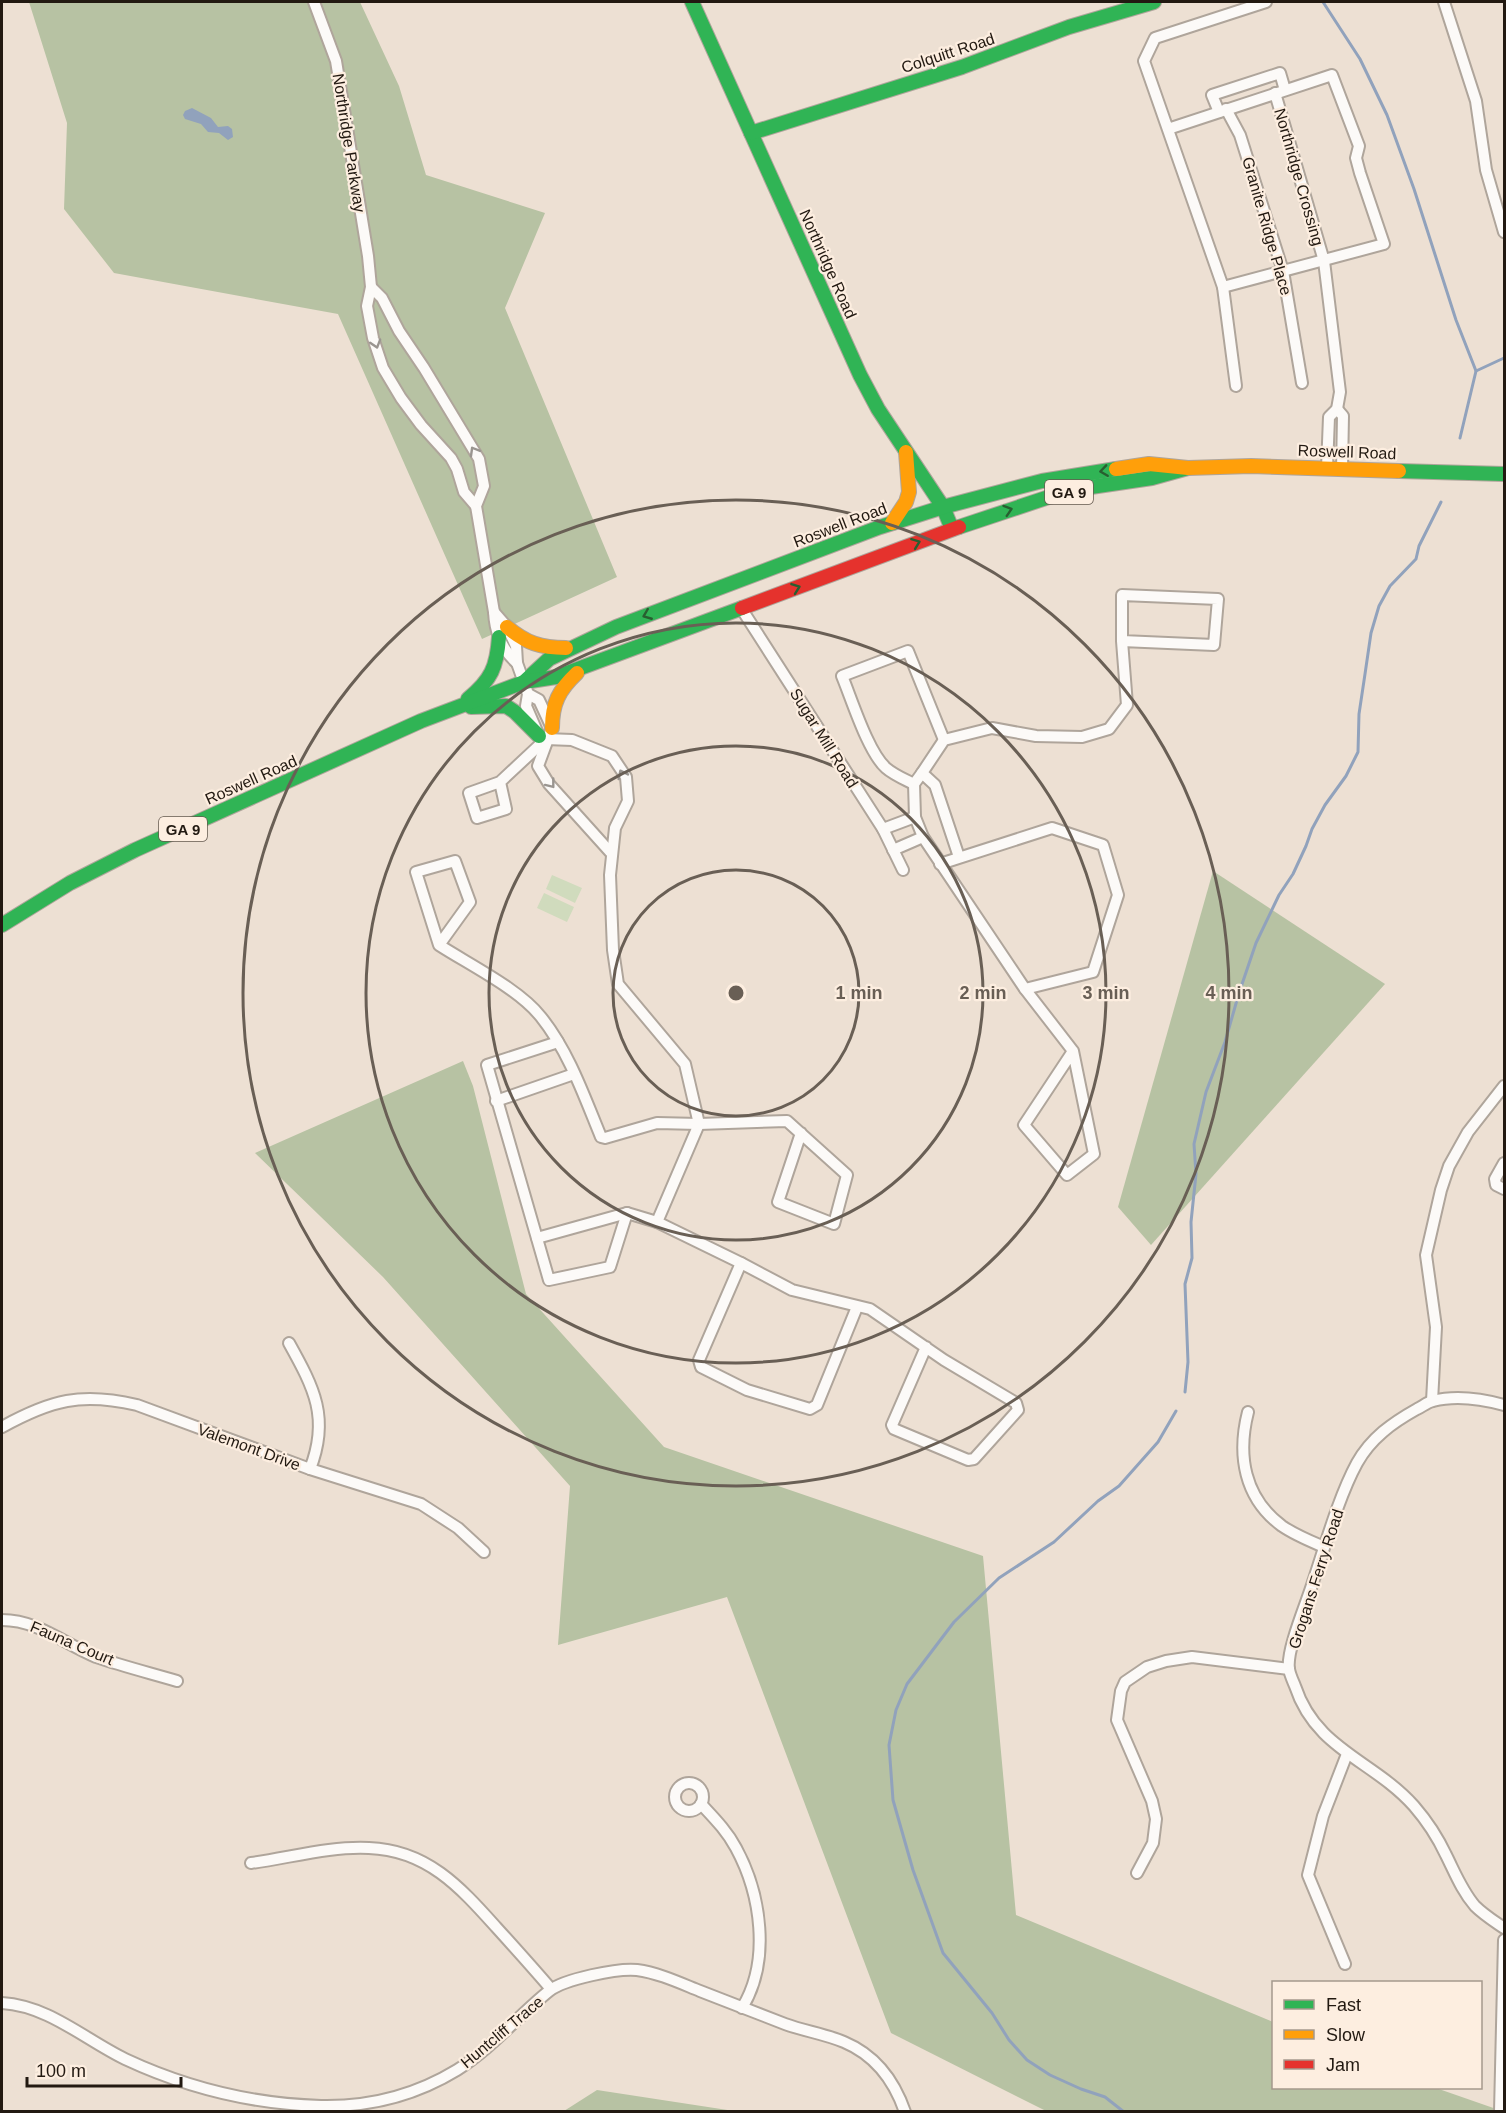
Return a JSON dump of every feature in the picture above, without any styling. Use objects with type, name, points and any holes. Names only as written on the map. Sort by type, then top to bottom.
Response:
[{"type":"main road","name":"Northridge Road","points":[[692,2],[860,375],[878,409],[943,507],[952,529]]},
{"type":"main road","name":"Colquitt Road","points":[[751,133],[962,67],[1029,44],[1069,27],[1154,2]]},
{"type":"main road","points":[[892,523],[906,502],[909,492],[906,452]]},
{"type":"main road","name":"Roswell Road","points":[[526,688],[549,659],[616,627],[892,523],[1008,488],[1149,464],[1188,468],[1251,466],[1504,474]]},
{"type":"main road","name":"Roswell Road","points":[[2,926],[70,882],[135,850],[421,721],[526,688],[952,529],[1049,497],[1084,488],[1152,478],[1188,468]]},
{"type":"main road","points":[[458,708],[480,690],[493,672],[498,660],[503,632],[533,646],[546,649],[572,648]]},
{"type":"main road","points":[[458,708],[506,706],[519,715],[529,729],[546,735],[551,705],[564,685],[584,666]]},
{"type":"street","name":"Northridge Parkway","points":[[314,2],[336,61],[371,287],[367,306],[373,338],[383,368],[401,398],[421,425],[451,458],[464,492],[476,506],[494,612],[503,632],[516,646],[517,663],[526,688],[526,706],[546,735]]},
{"type":"street","points":[[1236,386],[1223,287],[1144,61],[1155,38],[1266,2]]},
{"type":"street","points":[[1444,2],[1476,101],[1486,170],[1499,195],[1504,232]]},
{"type":"street","name":"Northridge Crossing","points":[[1222,110],[1212,95],[1280,73],[1280,91],[1324,261],[1340,392],[1337,409],[1329,417],[1327,468]]},
{"type":"street","name":"Northridge Crossing","points":[[1168,129],[1332,75],[1359,146],[1356,158],[1384,244],[1223,287]]},
{"type":"street","name":"Granite Ridge Place","points":[[1222,110],[1240,135],[1283,271],[1302,383]]},
{"type":"street","name":"Northridge Parkway","points":[[371,287],[382,298],[399,331],[479,459],[484,486],[476,506]]},
{"type":"street","name":"Northridge Crossing","points":[[1337,409],[1343,416],[1342,469]]},
{"type":"street","points":[[1073,1051],[1024,1125],[1067,1175],[1094,1154],[1073,1051],[1025,989],[923,837],[915,817],[914,784],[944,740],[992,728],[1036,736],[1082,737],[1109,729],[1127,705],[1122,641],[1122,596],[1218,599],[1214,645],[1122,641]]},
{"type":"street","name":"Sugar Mill Road","points":[[741,608],[883,829],[903,870]]},
{"type":"street","points":[[914,784],[885,767],[873,750],[842,676],[908,651],[944,740]]},
{"type":"street","points":[[500,782],[546,735]]},
{"type":"street","points":[[546,735],[573,740],[612,756],[626,777],[628,801],[615,828],[612,854],[613,950],[618,984],[685,1064],[699,1124],[657,1222]]},
{"type":"street","points":[[546,735],[538,766],[549,784],[612,854]]},
{"type":"street","points":[[922,774],[935,785],[959,857]]},
{"type":"street","points":[[883,829],[915,817]]},
{"type":"street","points":[[940,864],[1052,828],[1102,845],[1118,895],[1093,972],[1025,989]]},
{"type":"street","points":[[893,850],[923,837]]},
{"type":"street","points":[[439,945],[470,902],[455,861],[416,872],[439,945],[519,995],[541,1016],[558,1042],[574,1074],[601,1137],[605,1138],[657,1123],[787,1121],[801,1133],[848,1175],[834,1224],[777,1200],[801,1133]]},
{"type":"street","points":[[558,1042],[487,1065],[550,1281],[610,1268],[627,1213]]},
{"type":"street","points":[[496,1101],[574,1074]]},
{"type":"street","points":[[1432,1401],[1436,1327],[1426,1255],[1449,1166],[1468,1132],[1502,1093]]},
{"type":"street","points":[[1504,1163],[1495,1179],[1496,1185],[1504,1189]]},
{"type":"street","points":[[537,1238],[627,1213],[657,1222],[792,1290],[870,1309],[1016,1403],[1018,1410],[974,1459],[968,1460],[894,1429],[892,1425],[926,1347]]},
{"type":"street","points":[[741,1263],[699,1364],[700,1367],[747,1390],[810,1408],[817,1405],[857,1307]]},
{"type":"street","points":[[289,1343],[311,1384],[319,1409],[319,1440],[310,1469]]},
{"type":"street","name":"Valemont Drive","points":[[2,1427],[30,1411],[61,1401],[94,1398],[114,1400],[144,1408],[310,1469],[421,1504],[458,1528],[484,1552]]},
{"type":"street","name":"Grogans Ferry Road","points":[[1504,1405],[1482,1399],[1458,1398],[1432,1401],[1397,1420],[1366,1449],[1351,1476],[1324,1547],[1295,1638],[1289,1669],[1301,1704],[1317,1727],[1347,1754],[1387,1781],[1414,1806],[1436,1836],[1459,1884],[1475,1906],[1504,1928]]},
{"type":"street","points":[[1248,1412],[1243,1432],[1242,1454],[1246,1474],[1255,1495],[1266,1511],[1282,1525],[1324,1547]]},
{"type":"street","name":"Fauna Court","points":[[2,1620],[26,1623],[41,1628],[96,1657],[177,1681]]},
{"type":"street","points":[[1137,1873],[1153,1842],[1156,1819],[1152,1801],[1117,1720],[1125,1682],[1147,1667],[1192,1657],[1289,1669]]},
{"type":"street","points":[[1345,1964],[1308,1875],[1323,1816],[1347,1754]]},
{"type":"street","points":[[701,1804],[735,1847],[748,1872],[756,1902],[759,1930],[758,1961],[750,1994],[742,2008]]},
{"type":"street","points":[[251,1863],[345,1849],[370,1848],[399,1853],[427,1864],[463,1890],[551,1989]]},
{"type":"street","points":[[1500,2112],[1504,1940]]},
{"type":"street","name":"Huntcliff Trace","points":[[2,2003],[32,2008],[48,2014],[122,2058],[183,2083],[250,2099],[322,2109],[382,2100],[437,2081],[478,2055],[551,1989],[592,1975],[618,1970],[637,1970],[662,1976],[791,2026],[843,2041],[877,2063],[899,2093],[906,2112]]},
{"type":"green space","points":[[29,2],[360,2],[399,86],[426,175],[545,213],[505,308],[617,577],[482,639],[338,314],[114,273],[64,209],[67,123]]},
{"type":"green space","points":[[1213,871],[1385,984],[1151,1245],[1118,1207]]},
{"type":"green space","points":[[552,875],[582,888],[575,903],[546,889]]},
{"type":"green space","points":[[544,893],[574,907],[567,922],[537,908]]},
{"type":"green space","points":[[463,1061],[473,1086],[526,1294],[664,1447],[983,1556],[1016,1915],[1272,2022],[1272,2089],[1439,2089],[1502,2111],[1046,2111],[891,2033],[727,1597],[558,1645],[570,1486],[383,1277],[255,1153]]},
{"type":"green space","points":[[597,2090],[734,2111],[564,2111]]},
{"type":"water","points":[[192,108],[211,118],[218,127],[228,126],[232,129],[233,137],[228,140],[219,133],[208,132],[201,124],[185,119],[183,115],[185,111]]},
{"type":"waterway","points":[[1323,2],[1360,59],[1387,115],[1414,189],[1456,320],[1476,371],[1460,438]]},
{"type":"waterway","points":[[1476,371],[1504,358]]},
{"type":"waterway","points":[[1185,1392],[1188,1362],[1185,1284],[1192,1258],[1191,1222],[1196,1174],[1194,1144],[1206,1092],[1225,1042],[1256,943],[1279,895],[1293,874],[1312,829],[1325,805],[1346,776],[1358,752],[1359,714],[1371,633],[1379,606],[1390,586],[1416,559],[1419,546],[1441,502]]},
{"type":"waterway","points":[[1124,2112],[1105,2097],[1050,2075],[1027,2060],[1009,2040],[992,2013],[943,1953],[913,1870],[893,1800],[889,1745],[896,1710],[907,1684],[954,1622],[999,1578],[1054,1542],[1098,1501],[1119,1486],[1158,1442],[1176,1411]]},
{"type":"traffic: fast","points":[[692,2],[860,375],[878,409],[943,507],[952,529]]},
{"type":"traffic: fast","points":[[751,133],[962,67],[1069,27],[1154,2]]},
{"type":"traffic: fast","points":[[959,527],[1049,497],[1084,488],[1152,478],[1188,468]]},
{"type":"traffic: fast","points":[[524,682],[549,659],[616,627],[880,527],[943,507],[1042,481],[1116,469]]},
{"type":"traffic: fast","points":[[1399,471],[1504,474]]},
{"type":"traffic: fast","points":[[2,925],[70,883],[135,850],[421,721],[524,682],[556,677],[742,608]]},
{"type":"traffic: fast","points":[[468,699],[482,686],[491,672],[497,657],[499,637]]},
{"type":"traffic: fast","points":[[471,707],[506,706],[539,736]]},
{"type":"traffic: slow","points":[[892,523],[906,502],[909,492],[906,452]]},
{"type":"traffic: slow","points":[[1116,469],[1149,464],[1188,468],[1251,466],[1399,471]]},
{"type":"traffic: slow","points":[[507,627],[534,644],[566,648]]},
{"type":"traffic: slow","points":[[552,728],[553,711],[558,697],[577,673]]},
{"type":"traffic: jam","points":[[742,608],[959,527]]}]
